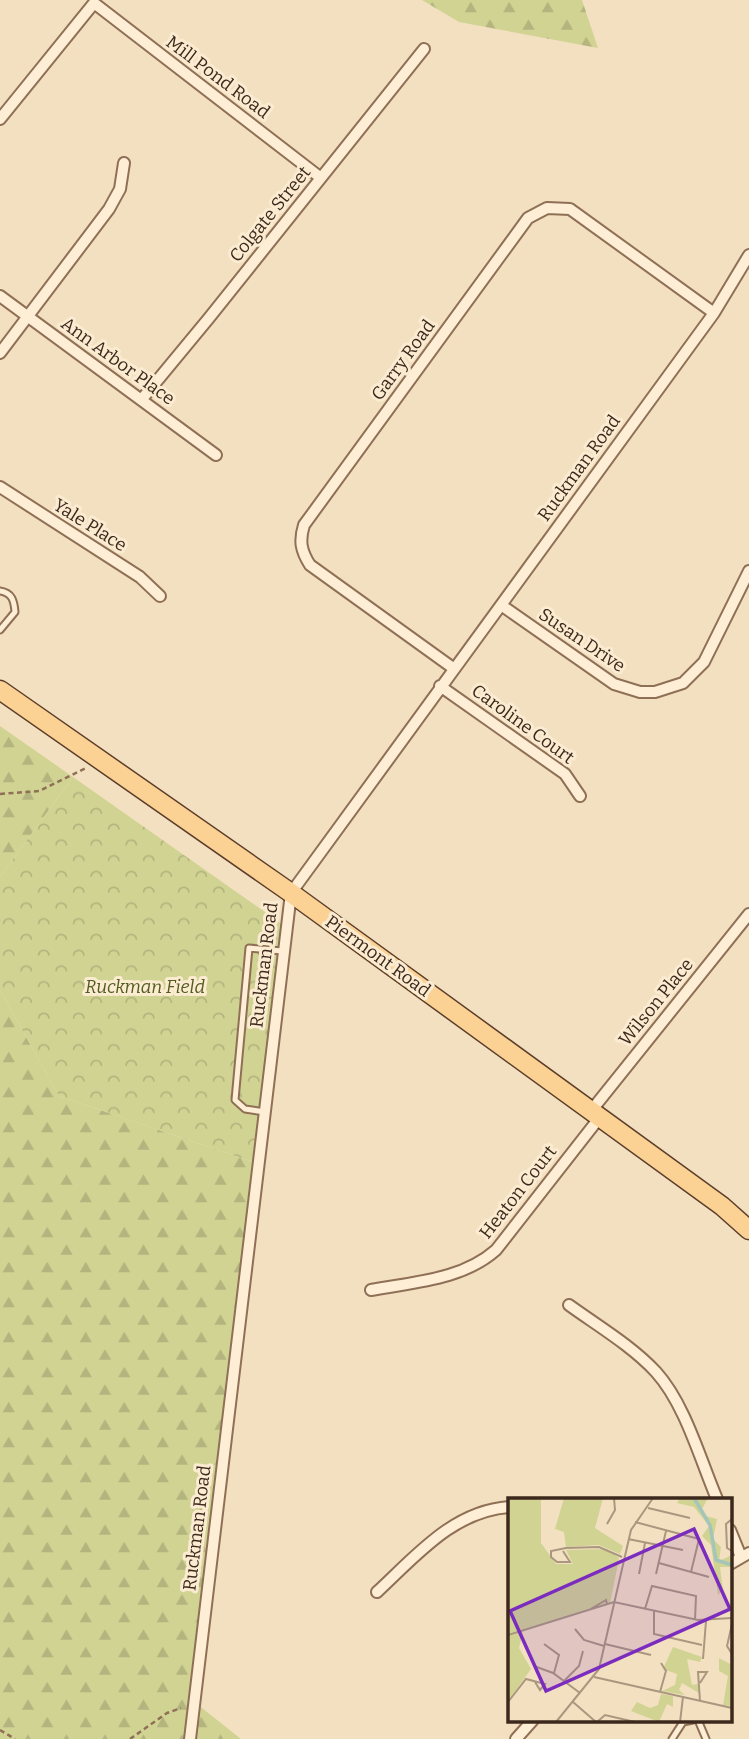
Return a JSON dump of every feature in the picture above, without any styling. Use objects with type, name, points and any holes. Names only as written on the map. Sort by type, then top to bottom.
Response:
[{"type":"main road","name":"Piermont Road","points":[[0,690],[291,893],[722,1206],[749,1230]]},
{"type":"street","name":"Mill Pond Road","points":[[0,119],[94,3],[321,178]]},
{"type":"street","name":"Colgate Street","points":[[142,399],[424,49]]},
{"type":"street","points":[[0,353],[109,209],[120,189],[124,163]]},
{"type":"street","name":"Garry Road","points":[[453,668],[310,565],[304,556],[301,535],[304,525],[528,218],[538,212],[559,207],[570,209],[714,313]]},
{"type":"street","name":"Ruckman Road","points":[[190,1739],[291,893],[714,313],[749,255]]},
{"type":"street","name":"Ann Arbor Place","points":[[0,296],[216,455]]},
{"type":"street","name":"Yale Place","points":[[0,486],[140,577],[160,596]]},
{"type":"street","name":"Susan Drive","points":[[501,605],[614,684],[640,692],[655,692],[670,689],[683,682],[704,662],[749,571]]},
{"type":"street","name":"Caroline Court","points":[[440,686],[565,774],[580,796]]},
{"type":"street","name":"Wilson Place","points":[[595,1114],[749,914]]},
{"type":"street","name":"Heaton Court","points":[[371,1290],[448,1276],[483,1262],[496,1250],[595,1114]]},
{"type":"street","points":[[569,1305],[638,1356],[668,1388],[677,1403],[717,1498]]},
{"type":"street","points":[[377,1592],[458,1521],[476,1513],[508,1507]]},
{"type":"street","points":[[732,1533],[745,1555]]},
{"type":"street","points":[[516,1739],[531,1722]]},
{"type":"lane","points":[[0,591],[8,593],[14,600],[15,612],[0,630]]},
{"type":"lane","points":[[265,1112],[245,1109],[235,1100],[249,948],[282,951]]},
{"type":"lane","points":[[672,1739],[684,1722]]},
{"type":"lane","points":[[696,1722],[706,1739]]},
{"type":"path","points":[[0,794],[38,791],[101,761]]},
{"type":"path","points":[[131,1739],[166,1713],[194,1704]]},
{"type":"path","points":[[0,1730],[15,1739]]},
{"type":"green space","points":[[422,0],[582,0],[598,48],[459,22]]},
{"type":"green space","points":[[0,726],[73,777],[0,877]]},
{"type":"green space","name":"Ruckman Field","points":[[73,777],[282,924],[256,1163],[59,1096],[0,990],[0,877]]},
{"type":"green space","points":[[0,990],[59,1096],[256,1163],[197,1704],[241,1739],[0,1739]]}]
